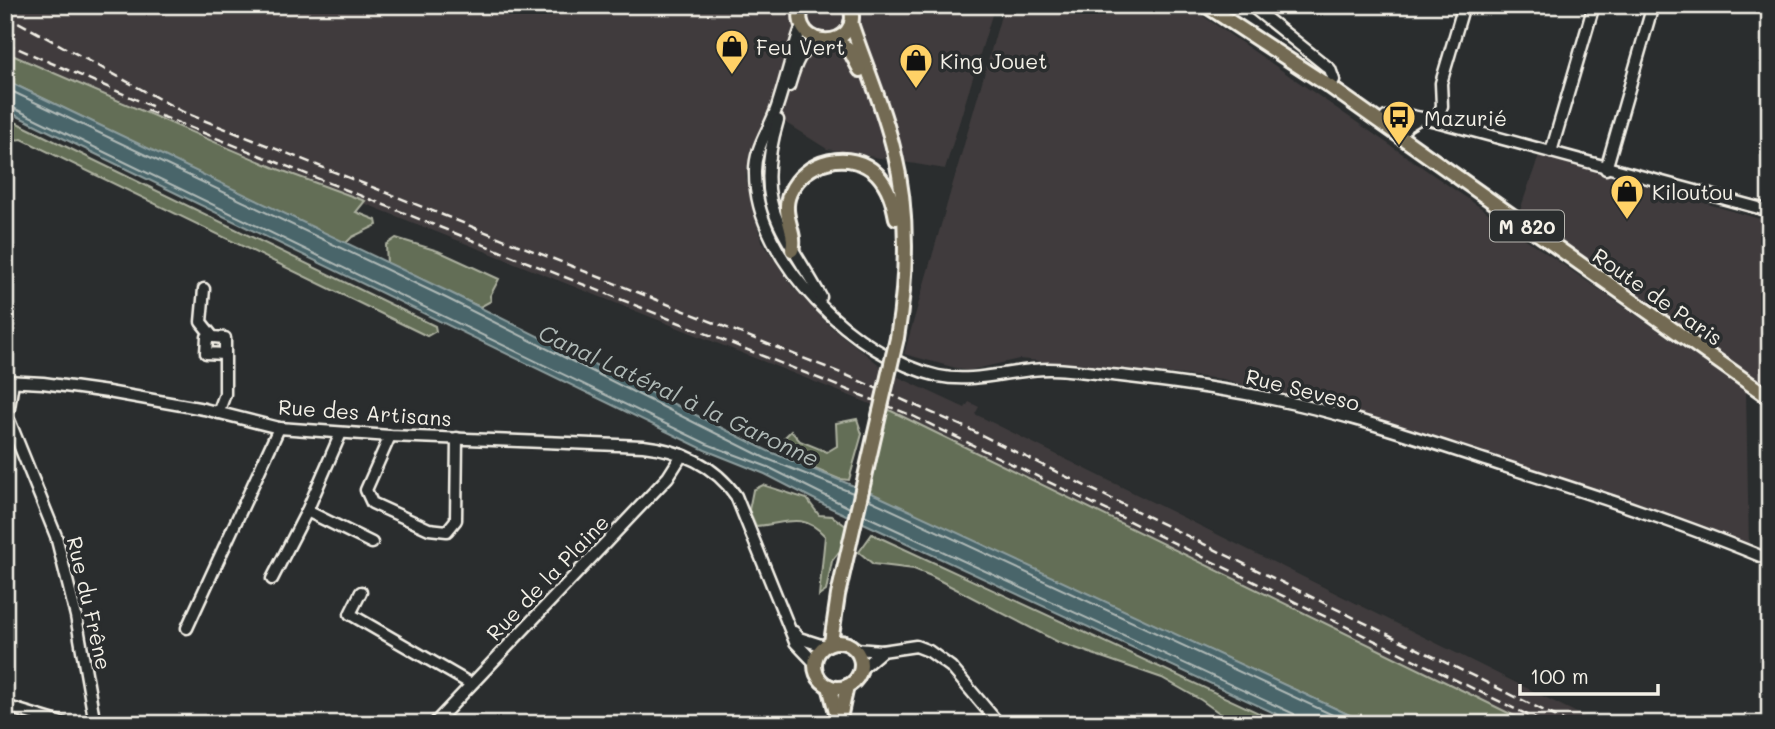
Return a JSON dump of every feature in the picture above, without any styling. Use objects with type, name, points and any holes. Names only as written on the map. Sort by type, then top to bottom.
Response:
[{"type":"main road","points":[[802,5],[802,25],[819,40],[834,40],[843,35],[851,23]]},
{"type":"main road","points":[[839,724],[829,686],[818,677],[815,663],[827,644],[838,614],[838,595],[897,338],[905,271],[901,188],[895,152],[851,23],[850,5]]},
{"type":"main road","name":"Route de Paris","points":[[1205,5],[1283,55],[1331,80],[1400,137],[1770,398]]},
{"type":"main road","name":"Route de Paris","points":[[1219,5],[1283,55]]},
{"type":"main road","points":[[834,40],[849,49],[858,64],[901,188]]},
{"type":"main road","points":[[792,250],[794,243],[786,207],[795,184],[814,166],[828,161],[853,161],[875,172],[893,201],[905,271]]},
{"type":"main road","points":[[838,614],[861,669],[847,686],[839,724]]},
{"type":"main road","points":[[827,644],[852,646]]},
{"type":"main road","points":[[829,686],[847,686]]},
{"type":"street","points":[[1250,5],[1331,80]]},
{"type":"street","points":[[1436,121],[1442,106],[1441,83],[1464,5]]},
{"type":"street","points":[[1551,152],[1594,5]]},
{"type":"street","points":[[1606,169],[1653,5]]},
{"type":"street","name":"Rue Seveso","points":[[802,25],[774,115],[758,147],[754,173],[762,214],[777,248],[797,277],[867,345],[904,364],[939,376],[973,378],[1016,370],[1054,369],[1191,384],[1284,401],[1528,474],[1668,520],[1770,560]]},
{"type":"street","name":"Rue Seveso","points":[[819,40],[805,49],[798,59],[768,158],[770,200],[780,230],[828,310]]},
{"type":"street","points":[[1381,123],[1390,116],[1436,121],[1606,169],[1770,211]]},
{"type":"street","points":[[1400,137],[1407,126],[1420,118]]},
{"type":"street","points":[[204,289],[201,322],[213,337]]},
{"type":"street","points":[[218,413],[225,394],[225,338],[207,337],[206,353],[224,354]]},
{"type":"street","name":"Rue des Artisans","points":[[8,382],[43,383],[108,392],[218,413],[279,428],[390,436],[643,446],[682,454],[725,479],[736,496],[801,652],[815,663]]},
{"type":"street","name":"Rue du Frêne","points":[[8,382],[6,412],[63,561],[95,724]]},
{"type":"street","points":[[187,628],[279,428]]},
{"type":"street","points":[[272,579],[307,510],[341,433]]},
{"type":"street","points":[[390,436],[366,490],[367,498],[372,503],[429,529],[447,531],[456,520],[457,438]]},
{"type":"street","name":"Rue de la Plaine","points":[[434,724],[668,477],[682,454]]},
{"type":"street","points":[[307,510],[372,542]]},
{"type":"street","points":[[361,592],[350,614],[471,684]]},
{"type":"street","points":[[790,628],[799,638],[827,644]]},
{"type":"street","points":[[852,646],[882,651],[916,646],[929,651],[951,667],[999,724]]},
{"type":"street","points":[[861,669],[882,651]]},
{"type":"street","points":[[5,706],[65,724]]},
{"type":"shaded area","points":[[5,5],[995,5],[945,169],[827,149],[770,113],[750,152],[746,177],[761,240],[792,286],[830,326],[882,367],[873,405],[275,168],[27,63],[5,52]]},
{"type":"shaded area","points":[[1004,5],[1187,5],[1746,391],[1749,548],[1637,502],[1223,379],[1019,359],[967,371],[904,354]]},
{"type":"shaded area","points":[[1539,155],[1770,222],[1770,390],[1520,210]]},
{"type":"shaded area","points":[[894,375],[965,408],[969,402],[979,407],[975,414],[1599,724],[1531,724],[886,409]]},
{"type":"green space","points":[[5,52],[275,168],[365,201],[356,212],[376,220],[377,225],[352,237],[345,244],[5,80]]},
{"type":"green space","points":[[5,117],[435,326],[436,331],[427,336],[22,139],[5,141]]},
{"type":"green space","points":[[396,238],[438,251],[499,279],[490,296],[491,301],[480,307],[387,264],[386,245]]},
{"type":"green space","points":[[881,406],[1531,724],[1369,724],[862,490]]},
{"type":"green space","points":[[857,419],[862,434],[849,480],[839,479],[798,462],[783,439],[791,431],[800,441],[827,452],[837,446],[836,423]]},
{"type":"green space","points":[[763,485],[807,499],[819,515],[832,516],[846,526],[842,548],[832,561],[826,591],[819,596],[825,536],[817,528],[801,521],[756,526],[749,510],[753,490]]},
{"type":"green space","points":[[872,534],[1279,724],[1235,724],[1201,700],[1162,678],[1058,642],[914,569],[873,564],[859,552]]},
{"type":"water","points":[[5,80],[451,293],[768,451],[876,495],[1369,724],[1298,724],[831,508],[765,474],[705,450],[5,110]]},
{"type":"railway","points":[[5,15],[183,112],[846,375],[969,429],[1571,724]]},
{"type":"railway","points":[[5,43],[156,108]]},
{"type":"railway","points":[[146,110],[913,416],[1546,724]]},
{"type":"place","name":"Feu Vert","points":[[732,76]]},
{"type":"place","name":"King Jouet","points":[[916,90]]},
{"type":"place","name":"Mazurié","points":[[1399,147]]},
{"type":"place","name":"Kiloutou","points":[[1627,221]]},
{"type":"water label","name":"Canal Latéral à la Garonne","points":[[679,395]]}]
